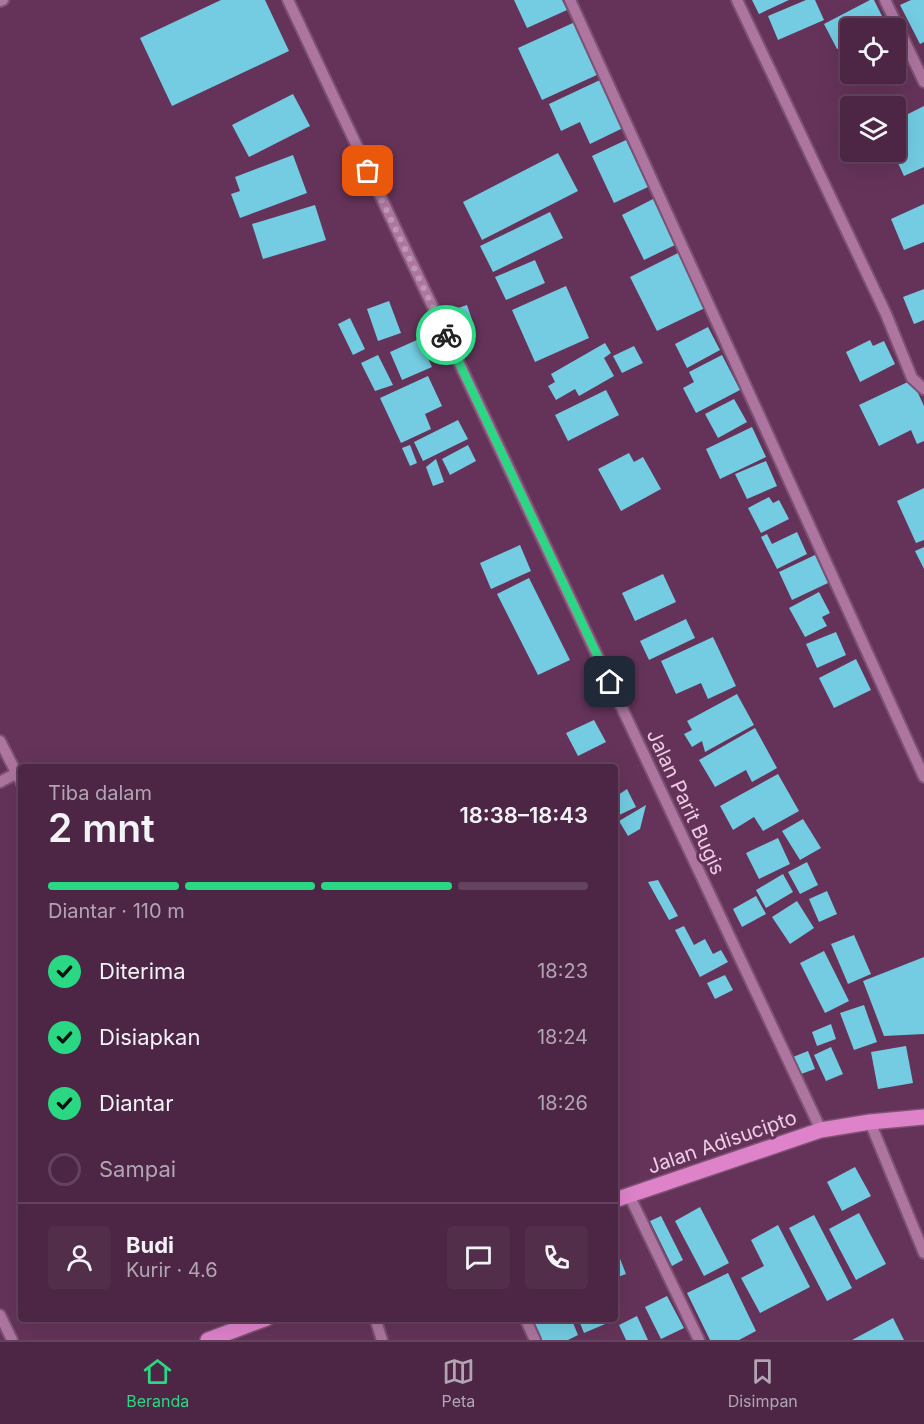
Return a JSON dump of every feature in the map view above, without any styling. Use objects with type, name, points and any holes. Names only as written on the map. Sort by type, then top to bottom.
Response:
[{"type":"main road","name":"Jalan Adisucipto","points":[[622,1198],[821,1130],[870,1122],[924,1117]]},
{"type":"main road","points":[[208,1340],[256,1322]]},
{"type":"street","name":"Jalan Parit Bugis","points":[[288,0],[821,1130]]},
{"type":"street","points":[[570,0],[924,777]]},
{"type":"street","points":[[737,0],[885,314],[912,378],[924,388]]},
{"type":"street","points":[[885,0],[924,82]]},
{"type":"street","points":[[0,741],[18,776]]},
{"type":"street","points":[[0,782],[18,778]]},
{"type":"street","points":[[870,1122],[924,1253]]},
{"type":"street","points":[[622,1198],[699,1340]]},
{"type":"street","points":[[0,1315],[12,1340]]},
{"type":"street","points":[[376,1322],[382,1340]]},
{"type":"street","points":[[527,1322],[535,1340]]},
{"type":"building","points":[[221,0],[265,0],[289,51],[172,106],[140,38]]},
{"type":"building","points":[[514,0],[562,0],[567,10],[527,28]]},
{"type":"building","points":[[752,0],[789,0],[759,14]]},
{"type":"building","points":[[806,0],[815,0],[824,20],[778,40],[768,16]]},
{"type":"building","points":[[870,0],[874,0],[883,18],[840,18],[840,47],[837,49],[824,24]]},
{"type":"building","points":[[911,0],[924,0],[924,42],[920,44],[900,5]]},
{"type":"building","points":[[575,22],[599,74],[542,100],[518,48]]},
{"type":"building","points":[[600,80],[623,128],[590,144],[580,122],[561,131],[549,104]]},
{"type":"building","points":[[293,94],[310,126],[249,157],[232,125]]},
{"type":"building","points":[[924,106],[924,167],[904,176],[898,162],[906,162],[906,115]]},
{"type":"building","points":[[626,140],[648,187],[614,203],[592,156]]},
{"type":"building","points":[[558,153],[578,191],[482,240],[463,202]]},
{"type":"building","points":[[293,155],[307,193],[240,218],[231,194],[240,191],[235,177]]},
{"type":"building","points":[[653,199],[675,245],[644,260],[622,215]]},
{"type":"building","points":[[924,204],[924,242],[904,250],[891,219]]},
{"type":"building","points":[[315,205],[326,240],[263,259],[252,224]]},
{"type":"building","points":[[550,212],[563,238],[493,272],[480,246]]},
{"type":"building","points":[[678,253],[705,308],[657,331],[630,277]]},
{"type":"building","points":[[535,260],[545,283],[506,300],[495,277]]},
{"type":"building","points":[[566,286],[589,338],[535,362],[512,310]]},
{"type":"building","points":[[924,289],[924,320],[914,324],[903,297]]},
{"type":"building","points":[[389,301],[401,333],[378,341],[367,309]]},
{"type":"building","points":[[467,305],[475,328],[463,341],[452,310]]},
{"type":"building","points":[[350,318],[365,349],[353,355],[338,324]]},
{"type":"building","points":[[708,327],[720,350],[687,368],[675,344]]},
{"type":"building","points":[[419,339],[432,367],[402,380],[390,352]]},
{"type":"building","points":[[870,340],[873,346],[884,341],[895,364],[860,382],[846,352]]},
{"type":"building","points":[[605,343],[611,353],[604,358],[614,376],[579,396],[575,389],[556,400],[548,386],[555,382],[551,374]]},
{"type":"building","points":[[634,346],[643,363],[622,373],[613,356]]},
{"type":"building","points":[[378,355],[393,385],[375,391],[361,363]]},
{"type":"building","points":[[722,355],[740,390],[696,413],[683,388],[694,382],[689,372]]},
{"type":"building","points":[[428,376],[442,406],[425,414],[431,429],[401,443],[380,398]]},
{"type":"building","points":[[912,380],[924,406],[924,441],[917,444],[911,430],[879,446],[859,405]]},
{"type":"building","points":[[606,390],[619,415],[568,441],[555,415]]},
{"type":"building","points":[[734,399],[747,422],[718,438],[705,414]]},
{"type":"building","points":[[458,420],[468,439],[423,461],[414,442]]},
{"type":"building","points":[[752,427],[766,457],[720,479],[706,449]]},
{"type":"building","points":[[410,445],[417,463],[410,466],[402,448]]},
{"type":"building","points":[[468,445],[476,461],[450,475],[442,459]]},
{"type":"building","points":[[629,453],[634,462],[643,457],[661,489],[621,511],[598,469]]},
{"type":"building","points":[[436,459],[444,482],[433,486],[426,467]]},
{"type":"building","points":[[766,461],[777,486],[747,499],[735,474]]},
{"type":"building","points":[[924,488],[924,540],[916,543],[897,501]]},
{"type":"building","points":[[769,497],[773,503],[779,500],[789,519],[761,533],[748,508]]},
{"type":"building","points":[[797,532],[807,554],[777,569],[761,537],[767,534],[772,544]]},
{"type":"building","points":[[520,545],[531,571],[491,589],[480,563]]},
{"type":"building","points":[[924,547],[924,569],[915,551]]},
{"type":"building","points":[[815,555],[828,583],[792,600],[779,572]]},
{"type":"building","points":[[663,574],[676,602],[635,621],[622,593]]},
{"type":"building","points":[[529,578],[570,660],[538,675],[497,594]]},
{"type":"building","points":[[819,592],[830,613],[822,617],[827,626],[805,637],[789,608]]},
{"type":"building","points":[[686,619],[695,638],[649,660],[640,641]]},
{"type":"building","points":[[836,632],[846,655],[817,668],[806,644]]},
{"type":"building","points":[[713,637],[736,686],[708,699],[701,683],[676,694],[661,661]]},
{"type":"building","points":[[856,659],[871,690],[834,708],[819,678]]},
{"type":"building","points":[[737,694],[754,725],[705,752],[702,741],[692,747],[684,734],[692,730],[687,721]]},
{"type":"building","points":[[594,720],[606,742],[578,756],[566,733]]},
{"type":"building","points":[[755,728],[777,768],[752,782],[746,770],[715,787],[699,760]]},
{"type":"building","points":[[778,774],[799,811],[763,831],[754,817],[733,830],[720,806]]},
{"type":"building","points":[[627,789],[636,807],[618,816],[618,795]]},
{"type":"building","points":[[646,805],[640,829],[628,836],[619,821]]},
{"type":"building","points":[[803,819],[821,848],[800,860],[782,831]]},
{"type":"building","points":[[778,838],[790,864],[759,879],[746,853]]},
{"type":"building","points":[[807,862],[818,885],[800,894],[788,872]]},
{"type":"building","points":[[783,874],[793,892],[766,908],[756,890]]},
{"type":"building","points":[[658,880],[678,916],[669,920],[648,882]]},
{"type":"building","points":[[827,891],[837,914],[819,922],[809,899]]},
{"type":"building","points":[[756,896],[766,914],[742,927],[733,909]]},
{"type":"building","points":[[797,901],[814,928],[790,944],[772,917]]},
{"type":"building","points":[[684,926],[694,945],[705,939],[713,954],[721,950],[728,962],[700,977],[675,930]]},
{"type":"building","points":[[854,935],[871,974],[848,984],[831,944]]},
{"type":"building","points":[[824,951],[849,1001],[825,1013],[800,963]]},
{"type":"building","points":[[924,957],[924,1034],[884,1036],[863,981]]},
{"type":"building","points":[[725,975],[733,990],[715,999],[707,983]]},
{"type":"building","points":[[864,1005],[877,1042],[854,1050],[840,1013]]},
{"type":"building","points":[[831,1024],[836,1039],[817,1046],[812,1032]]},
{"type":"building","points":[[906,1046],[913,1083],[878,1089],[871,1052]]},
{"type":"building","points":[[831,1047],[843,1074],[826,1081],[814,1055]]},
{"type":"building","points":[[808,1051],[815,1069],[801,1074],[793,1057]]},
{"type":"building","points":[[855,1167],[871,1196],[842,1211],[827,1182]]},
{"type":"building","points":[[700,1207],[729,1263],[704,1276],[675,1221]]},
{"type":"building","points":[[859,1213],[886,1264],[856,1280],[829,1229]]},
{"type":"building","points":[[814,1215],[852,1288],[827,1301],[789,1228]]},
{"type":"building","points":[[661,1216],[683,1260],[672,1266],[650,1221]]},
{"type":"building","points":[[778,1225],[810,1287],[760,1313],[741,1278],[764,1266],[751,1240]]},
{"type":"building","points":[[618,1254],[626,1274],[618,1277]]},
{"type":"building","points":[[728,1273],[756,1331],[739,1340],[710,1340],[687,1293]]},
{"type":"building","points":[[667,1296],[684,1328],[661,1339],[645,1307]]},
{"type":"building","points":[[637,1316],[648,1340],[626,1340],[619,1325]]},
{"type":"building","points":[[893,1318],[904,1340],[852,1340]]},
{"type":"building","points":[[534,1322],[573,1322],[578,1335],[568,1340],[542,1340]]},
{"type":"building","points":[[580,1322],[610,1322],[584,1333]]},
{"type":"way so far","points":[[368,171],[446,335]]},
{"type":"route","points":[[446,335],[610,682]]}]
